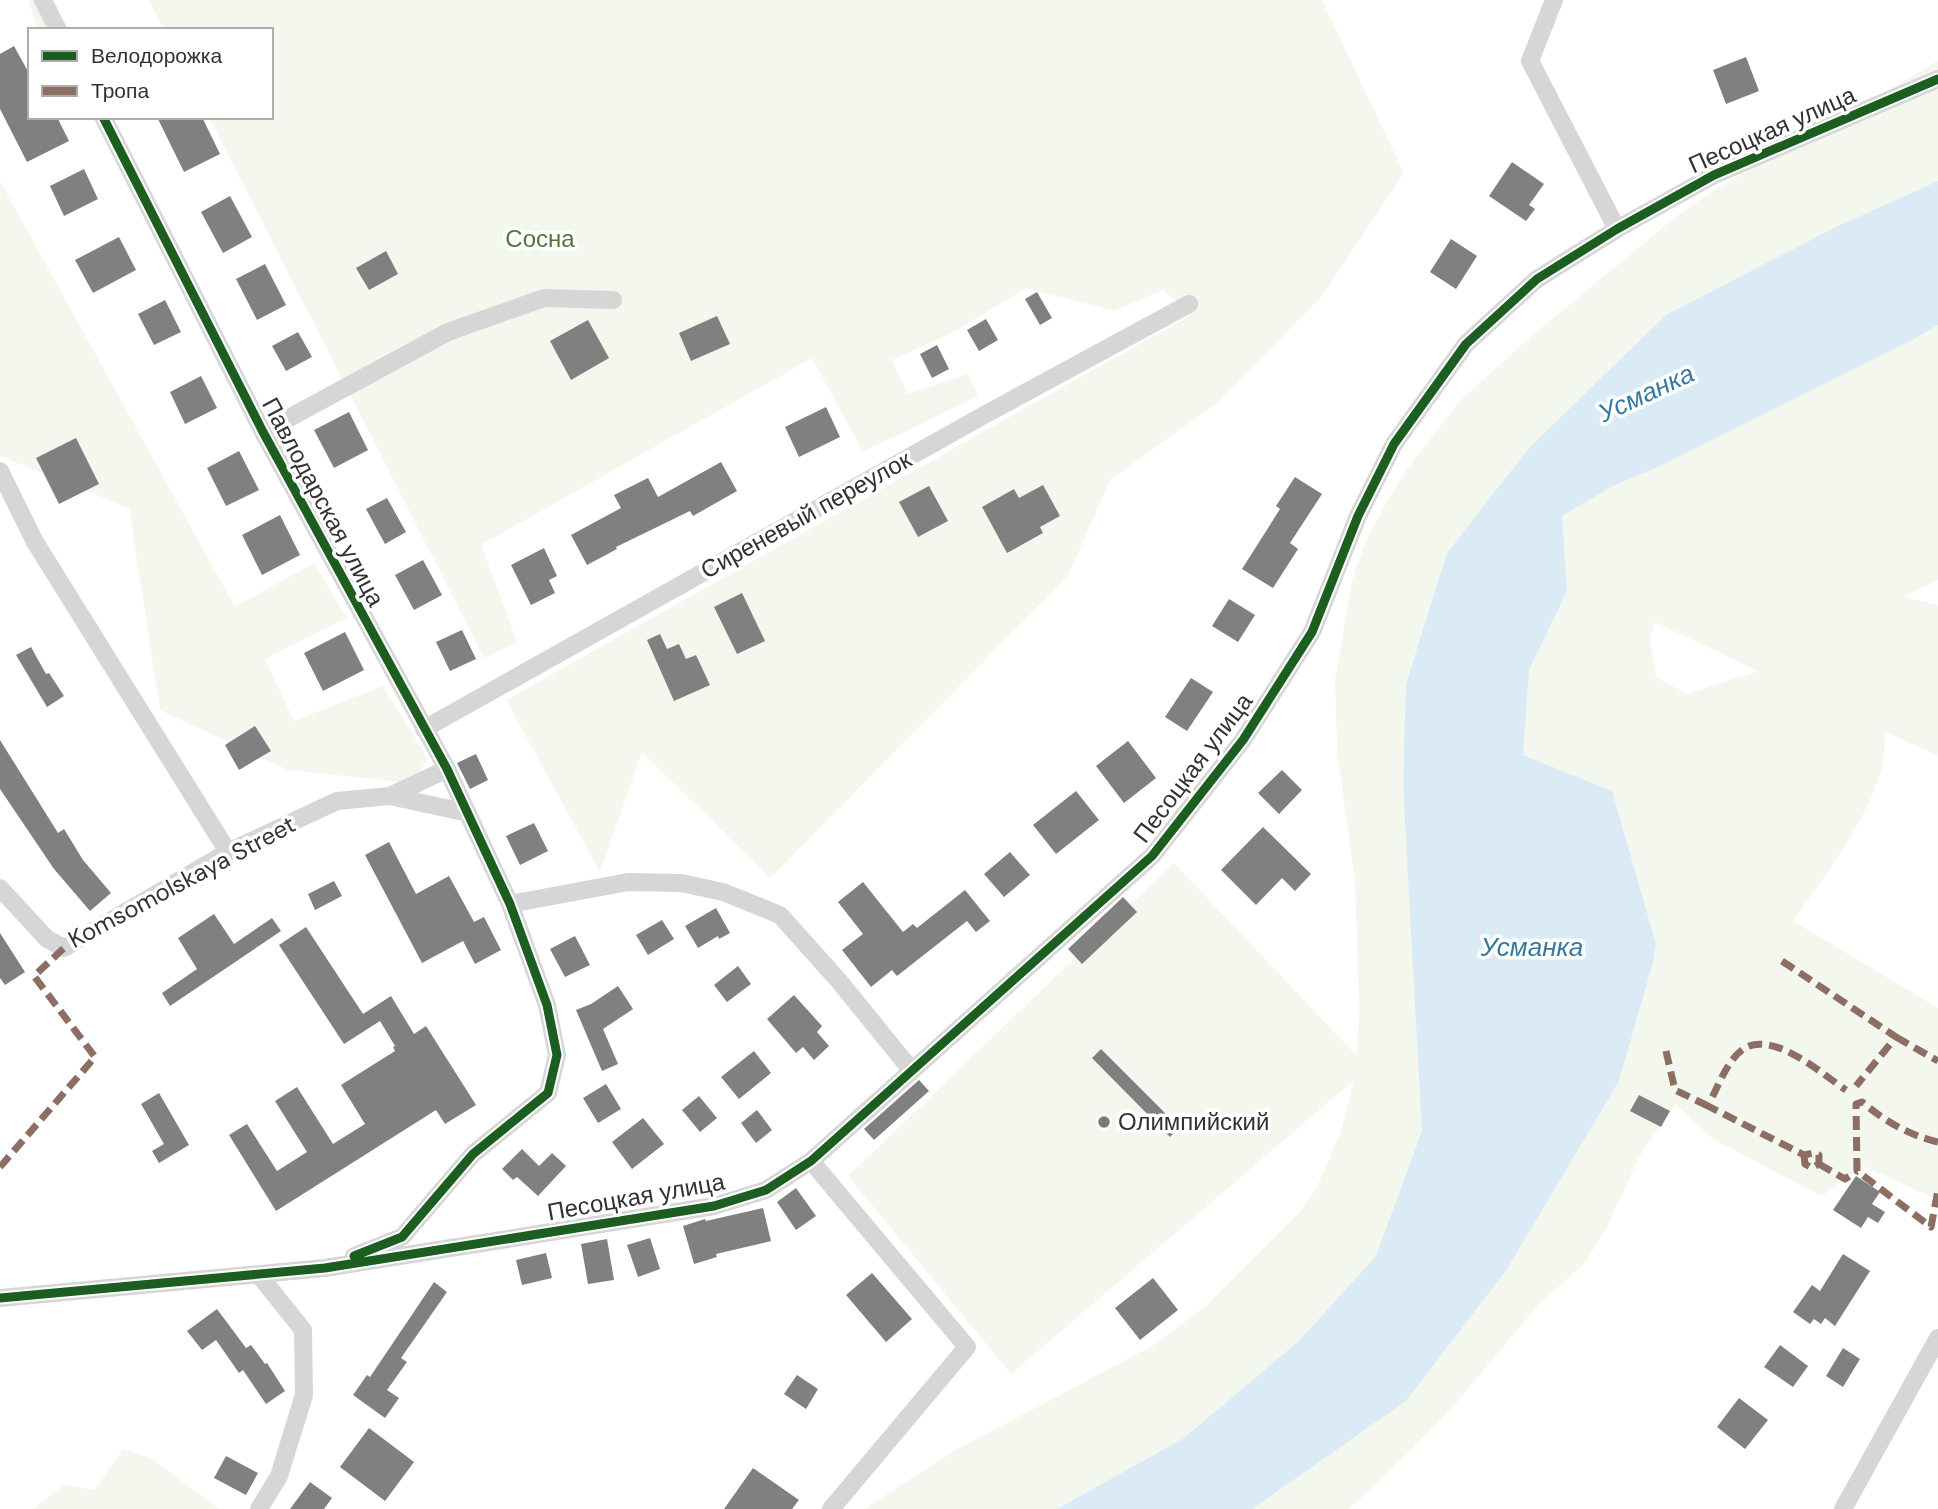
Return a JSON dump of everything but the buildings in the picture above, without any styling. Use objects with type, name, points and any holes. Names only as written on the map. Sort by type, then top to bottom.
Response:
[{"type":"street","points":[[43,0],[57,28]]},
{"type":"street","points":[[1554,0],[1530,61],[1617,229]]},
{"type":"street","name":"Песоцкая улица","points":[[0,1298],[325,1268],[714,1206],[766,1190],[811,1161],[1152,856],[1242,740],[1312,632],[1358,516],[1394,443],[1466,344],[1537,279],[1617,229],[1714,175],[1938,79]]},
{"type":"street","name":"Павлодарская улица","points":[[104,119],[263,432],[447,769],[510,904]]},
{"type":"street","points":[[263,432],[448,332],[544,298],[613,300]]},
{"type":"street","name":"Сиреневый переулок","points":[[424,729],[962,427],[1189,304]]},
{"type":"street","points":[[0,471],[35,542],[228,852]]},
{"type":"street","points":[[390,796],[447,769]]},
{"type":"street","name":"Komsomolskaya Street","points":[[0,888],[47,939],[64,948],[228,852],[337,801],[390,796],[468,813]]},
{"type":"street","points":[[510,904],[628,882],[681,883],[723,892],[780,915],[839,981],[912,1071]]},
{"type":"street","points":[[518,927],[538,899]]},
{"type":"street","name":"Песоцкая улица","points":[[325,1268],[402,1237],[473,1154],[548,1093],[557,1055],[547,1005],[510,904]]},
{"type":"street","points":[[811,1161],[967,1347],[831,1509]]},
{"type":"street","points":[[259,1275],[303,1331],[304,1395],[279,1476],[259,1509]]},
{"type":"street","points":[[1843,1509],[1938,1338]]},
{"type":"green space","points":[[28,0],[44,0],[49,28],[37,28]]},
{"type":"green space","name":"Сосна","points":[[149,0],[1322,0],[1404,173],[1322,296],[1217,403],[1110,480],[1068,576],[770,878],[642,752],[600,872],[506,700],[1191,315],[1163,290],[1114,311],[1026,288],[954,332],[892,360],[908,394],[968,374],[978,396],[863,452],[812,358],[481,545],[517,642],[484,658],[210,119],[273,119],[273,28],[163,28]]},
{"type":"green space","points":[[1938,61],[1938,580],[1904,597],[1938,605],[1938,756],[1884,731],[1884,754],[1868,805],[1839,856],[1793,921],[1938,1008],[1938,1200],[1863,1166],[1822,1196],[1714,1140],[1675,1104],[1639,1157],[1606,1229],[1584,1264],[1538,1305],[1451,1409],[1378,1483],[1348,1509],[864,1509],[954,1451],[1156,1344],[1207,1305],[1301,1211],[1317,1187],[1340,1134],[1354,1080],[1011,1374],[848,1176],[1174,863],[1357,1056],[1359,1008],[1355,881],[1337,752],[1335,679],[1352,581],[1365,543],[1407,469],[1460,401],[1529,338],[1677,216],[1719,187]],"holes":[[[1655,622],[1758,671],[1687,694],[1656,677],[1650,637]]]},
{"type":"green space","points":[[0,181],[235,607],[314,563],[347,618],[265,659],[294,721],[383,686],[428,759],[411,783],[288,770],[160,710],[129,508],[0,456]]},
{"type":"green space","points":[[123,1449],[152,1459],[219,1509],[33,1509],[64,1485],[94,1490]]},
{"type":"water","name":"Усманка","points":[[1938,181],[1938,325],[1662,465],[1613,486],[1562,516],[1567,591],[1529,670],[1523,755],[1612,791],[1656,944],[1619,1081],[1507,1269],[1406,1401],[1252,1509],[1057,1509],[1184,1438],[1300,1340],[1376,1256],[1422,1131],[1403,785],[1406,684],[1447,553],[1529,448],[1666,315],[1834,228]]},
{"type":"marked path","points":[[0,1167],[95,1057],[34,976],[64,948]]},
{"type":"marked path","points":[[1782,961],[1896,1037],[1856,1086]]},
{"type":"marked path","points":[[1896,1037],[1938,1061]]},
{"type":"marked path","points":[[1804,1155],[1805,1164],[1812,1168],[1819,1164],[1819,1155],[1804,1155],[1708,1106],[1736,1055],[1754,1045],[1781,1049],[1846,1090]]},
{"type":"marked path","points":[[1666,1051],[1675,1090],[1708,1106]]},
{"type":"marked path","points":[[1938,1142],[1897,1126],[1862,1102],[1856,1104],[1857,1171],[1931,1227],[1938,1190]]},
{"type":"marked path","points":[[1819,1164],[1845,1179],[1857,1171]]},
{"type":"cycle path","points":[[0,1298],[325,1268],[714,1206],[766,1190],[811,1161],[1152,856],[1243,740],[1312,632],[1358,516],[1394,444],[1466,344],[1537,279],[1617,229],[1714,175],[1938,79]]},
{"type":"cycle path","points":[[104,119],[263,432],[447,769],[510,904],[547,1005],[557,1055],[548,1093],[473,1154],[402,1237],[354,1256]]},
{"type":"place","name":"Олимпийский","points":[[1104,1122]]}]
